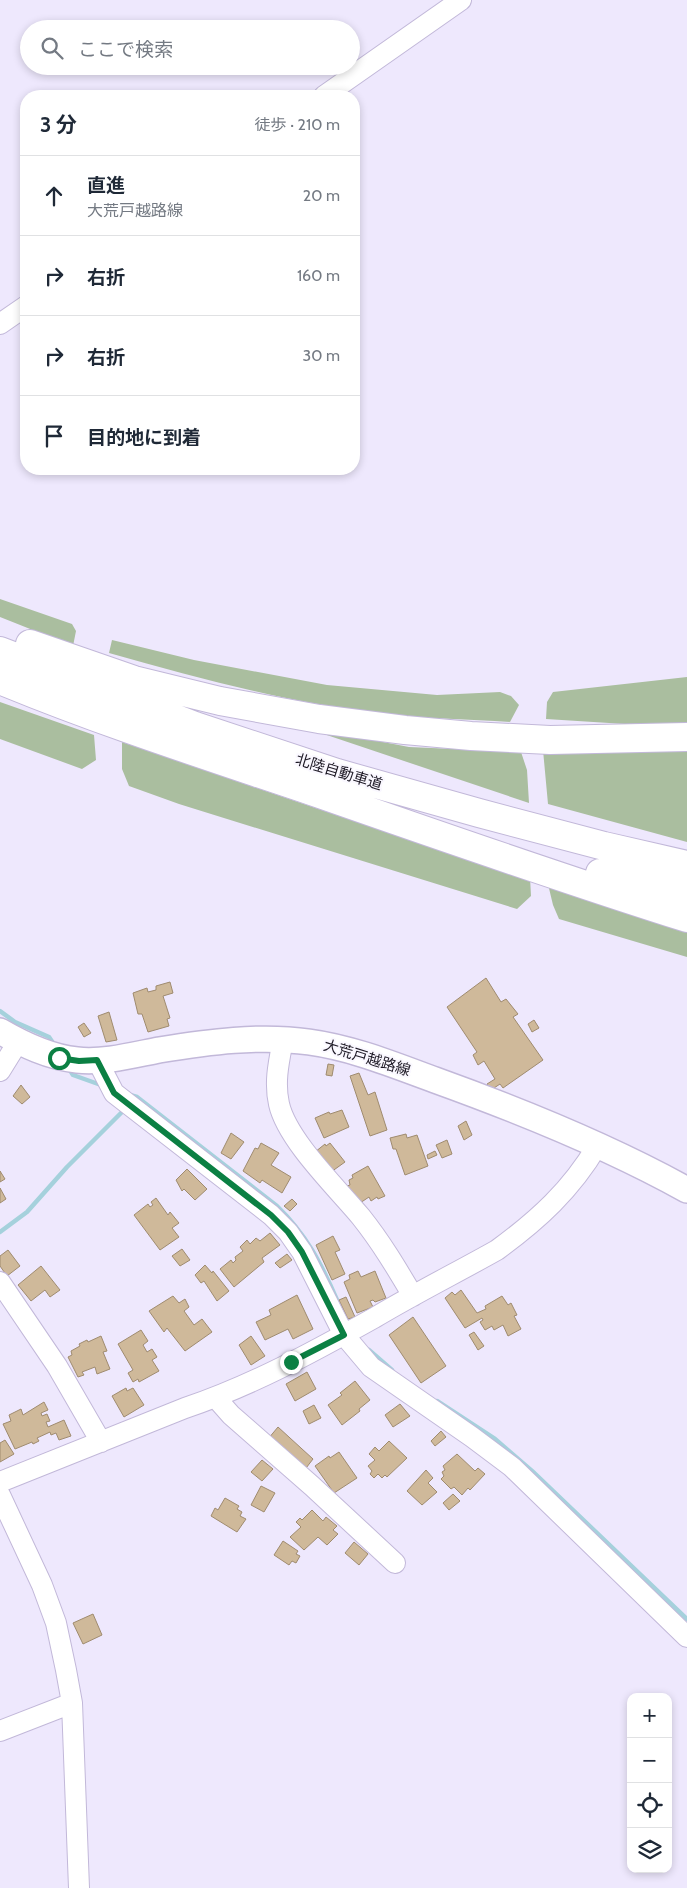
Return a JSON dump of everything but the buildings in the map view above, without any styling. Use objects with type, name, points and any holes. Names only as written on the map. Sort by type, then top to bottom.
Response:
[{"type":"highway","points":[[0,633],[134,680],[220,701],[319,719],[481,737],[550,740],[687,737]]},
{"type":"highway","name":"北陸自動車道","points":[[0,651],[195,726],[337,773],[575,839],[687,865]]},
{"type":"highway","name":"北陸自動車道","points":[[0,680],[186,750],[317,793],[424,825],[591,870],[687,892]]},
{"type":"highway","name":"北陸自動車道","points":[[317,793],[423,831],[687,918]]},
{"type":"main road","name":"大荒戸越路線","points":[[9,1037],[59,1058],[79,1061],[187,1046],[259,1039],[319,1044],[347,1049],[466,1091],[596,1146],[687,1190]]},
{"type":"street","points":[[360,71],[461,0]]},
{"type":"street","points":[[333,90],[354,75]]},
{"type":"street","points":[[0,324],[20,310]]},
{"type":"street","points":[[0,1071],[9,1037]]},
{"type":"street","points":[[283,1040],[276,1078],[279,1104],[285,1120],[310,1159],[384,1248],[414,1296]]},
{"type":"street","points":[[97,1060],[114,1093],[271,1215],[288,1232],[306,1258],[344,1335],[371,1367],[512,1467],[687,1637]]},
{"type":"street","points":[[0,1482],[185,1408],[216,1398],[344,1335],[497,1250],[521,1233],[573,1182],[596,1146]]},
{"type":"street","points":[[0,1282],[57,1366],[101,1442]]},
{"type":"street","points":[[216,1398],[231,1415],[312,1486],[394,1563]]},
{"type":"street","points":[[0,1495],[42,1585],[56,1623],[72,1703],[79,1888]]},
{"type":"street","points":[[0,1731],[72,1703]]},
{"type":"green space","points":[[0,599],[72,624],[76,631],[73,646],[0,617]]},
{"type":"green space","points":[[112,640],[194,660],[327,685],[437,695],[500,692],[511,696],[519,705],[510,722],[418,717],[353,710],[247,690],[109,653]]},
{"type":"green space","points":[[687,677],[687,723],[625,724],[546,719],[547,702],[553,692]]},
{"type":"green space","points":[[0,702],[94,735],[96,760],[82,769],[0,739]]},
{"type":"green space","points":[[300,726],[409,747],[521,752],[527,770],[529,803]]},
{"type":"green space","points":[[122,742],[351,820],[530,877],[531,896],[517,909],[179,804],[129,786],[122,769]]},
{"type":"green space","points":[[543,750],[687,751],[687,842],[548,804]]},
{"type":"green space","points":[[547,880],[687,926],[687,957],[559,919],[553,905]]},
{"type":"waterway","points":[[0,1011],[15,1022],[49,1037],[55,1046]]},
{"type":"waterway","points":[[68,1067],[73,1075],[101,1085]]},
{"type":"waterway","points":[[130,1095],[137,1097],[277,1206],[305,1238],[337,1300]]},
{"type":"waterway","points":[[0,1232],[27,1212],[67,1167],[125,1109]]},
{"type":"waterway","points":[[369,1350],[392,1370]]},
{"type":"waterway","points":[[437,1401],[495,1439],[532,1471],[687,1619]]},
{"type":"route","points":[[59,1058],[79,1061],[97,1060],[114,1093],[271,1215],[288,1232],[314,1272],[344,1335],[291,1362]]}]
